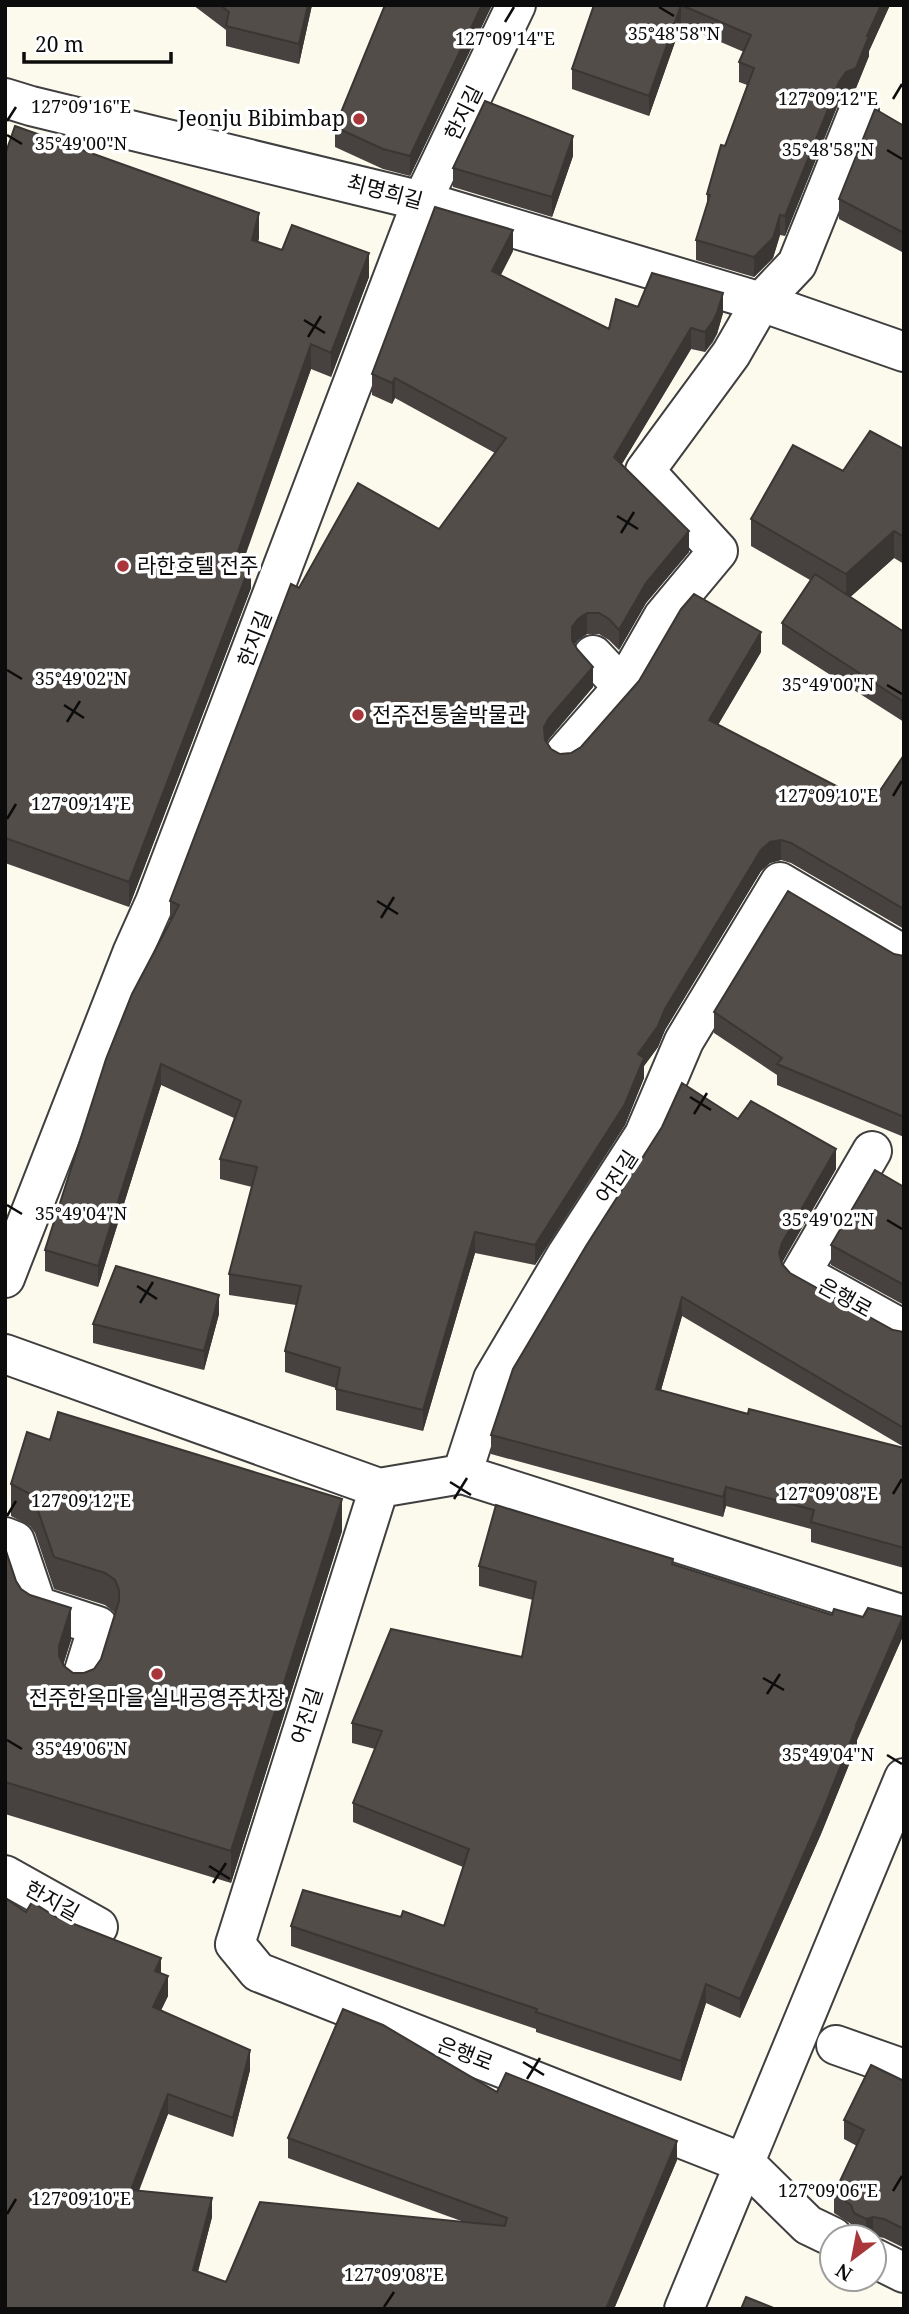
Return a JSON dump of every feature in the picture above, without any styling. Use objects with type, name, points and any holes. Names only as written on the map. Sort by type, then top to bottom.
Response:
[{"type":"street","name":"한지길","points":[[5,1279],[133,951],[155,902],[422,201],[516,5]]},
{"type":"street","name":"최명희길","points":[[5,98],[422,201],[761,302],[904,352]]},
{"type":"street","points":[[565,753],[623,687],[663,617],[718,551],[645,471],[731,354],[761,302],[797,264],[859,110]]},
{"type":"street","points":[[593,655],[623,687]]},
{"type":"street","name":"어진길","points":[[463,1474],[493,1379],[567,1254],[645,1135],[684,1041],[780,882],[904,955]]},
{"type":"street","name":"은행로","points":[[872,1152],[801,1273],[904,1330]]},
{"type":"street","points":[[5,1354],[379,1488],[463,1474],[904,1615]]},
{"type":"street","name":"어진길","points":[[235,1944],[379,1488]]},
{"type":"street","points":[[5,1537],[15,1541],[37,1606],[98,1626],[80,1684]]},
{"type":"street","points":[[684,2309],[904,1778]]},
{"type":"street","name":"한지길","points":[[5,1875],[98,1927]]},
{"type":"street","name":"은행로","points":[[235,1944],[258,1972],[746,2164],[808,2225],[818,2230]]},
{"type":"street","points":[[836,2045],[904,2069]]},
{"type":"street","points":[[888,2265],[904,2273]]},
{"type":"building","points":[[220,5],[308,5],[299,44],[226,26],[229,12]]},
{"type":"building","points":[[385,5],[482,5],[410,156],[383,149],[335,127]]},
{"type":"building","points":[[594,5],[681,5],[649,96],[572,69]]},
{"type":"building","points":[[681,5],[881,5],[856,68],[846,72],[839,82],[785,216],[780,215],[773,238],[754,257],[696,240],[721,145],[725,146],[754,68],[739,62],[751,35]]},
{"type":"building","points":[[485,101],[573,136],[552,197],[453,168]]},
{"type":"building","points":[[875,109],[904,126],[904,233],[839,199]]},
{"type":"building","name":"라한호텔 전주","points":[[15,126],[259,213],[252,240],[282,250],[292,225],[369,253],[331,353],[311,344],[236,557],[251,563],[129,882],[5,838],[5,155]]},
{"type":"building","points":[[435,207],[513,230],[492,271],[609,329],[616,299],[638,307],[652,273],[723,293],[717,313],[705,332],[691,328],[614,457],[689,531],[646,583],[619,630],[599,613],[587,613],[572,627],[572,640],[593,667],[544,727],[545,740],[551,749],[560,754],[571,753],[581,747],[639,681],[681,609],[694,594],[761,632],[709,720],[871,804],[904,755],[904,909],[791,843],[781,840],[770,842],[761,850],[665,1009],[658,1026],[638,1054],[644,1058],[625,1104],[535,1245],[475,1232],[423,1410],[336,1389],[340,1368],[285,1351],[301,1286],[229,1274],[257,1167],[220,1159],[241,1101],[161,1064],[98,1266],[45,1250],[106,1059],[132,994],[179,905],[170,901],[291,584],[299,588],[358,483],[439,529],[506,438],[395,378],[392,383],[372,374]]},
{"type":"building","points":[[870,431],[904,449],[904,537],[894,531],[846,574],[751,519],[793,445],[843,471]]},
{"type":"building","points":[[815,574],[904,632],[904,702],[782,623]]},
{"type":"building","points":[[788,891],[894,954],[904,956],[904,1117],[777,1064],[782,1058],[714,1012]]},
{"type":"building","points":[[682,1083],[738,1119],[751,1101],[836,1149],[782,1243],[779,1253],[782,1264],[790,1273],[893,1330],[904,1332],[904,1428],[682,1297],[656,1389],[748,1414],[749,1409],[904,1448],[904,1548],[811,1522],[814,1510],[726,1487],[723,1497],[491,1435],[513,1369],[586,1246],[662,1127]]},
{"type":"building","points":[[875,1170],[904,1187],[904,1285],[831,1245]]},
{"type":"building","points":[[116,1266],[219,1295],[204,1351],[93,1324]]},
{"type":"building","name":"전주한옥마을 실내공영주차장","points":[[58,1412],[342,1499],[231,1851],[5,1782],[5,1548],[21,1589],[30,1595],[71,1608],[59,1646],[59,1656],[64,1666],[73,1673],[94,1669],[101,1659],[119,1601],[115,1580],[105,1573],[54,1557],[35,1502],[30,1494],[11,1484],[27,1432],[50,1440]]},
{"type":"building","points":[[496,1505],[673,1559],[672,1564],[832,1615],[834,1609],[863,1617],[868,1608],[903,1617],[821,1815],[740,1999],[706,1984],[681,2061],[291,1926],[303,1890],[401,1917],[403,1911],[444,1926],[469,1849],[353,1803],[382,1731],[352,1723],[391,1629],[522,1657],[536,1582],[479,1566]]},
{"type":"building","points":[[5,1898],[26,1912],[32,1902],[56,1917],[161,1958],[155,1971],[168,1976],[153,2007],[250,2050],[233,2118],[168,2094],[131,2190],[212,2198],[193,2270],[226,2282],[260,2202],[505,2226],[507,2218],[288,2138],[343,2009],[383,2025],[497,2092],[506,2073],[677,2141],[606,2309],[5,2309]]},
{"type":"building","points":[[871,2065],[904,2081],[904,2229],[884,2219],[866,2219],[854,2213],[851,2205],[834,2194],[864,2130],[844,2120]]},
{"type":"building","points":[[746,2297],[776,2309],[741,2309]]},
{"type":"place","name":"Jeonju Bibimbap","points":[[359,119]]},
{"type":"place","name":"라한호텔 전주","points":[[123,566]]},
{"type":"place","name":"전주전통술박물관","points":[[358,715]]},
{"type":"place","name":"전주한옥마을 실내공영주차장","points":[[157,1674]]}]
